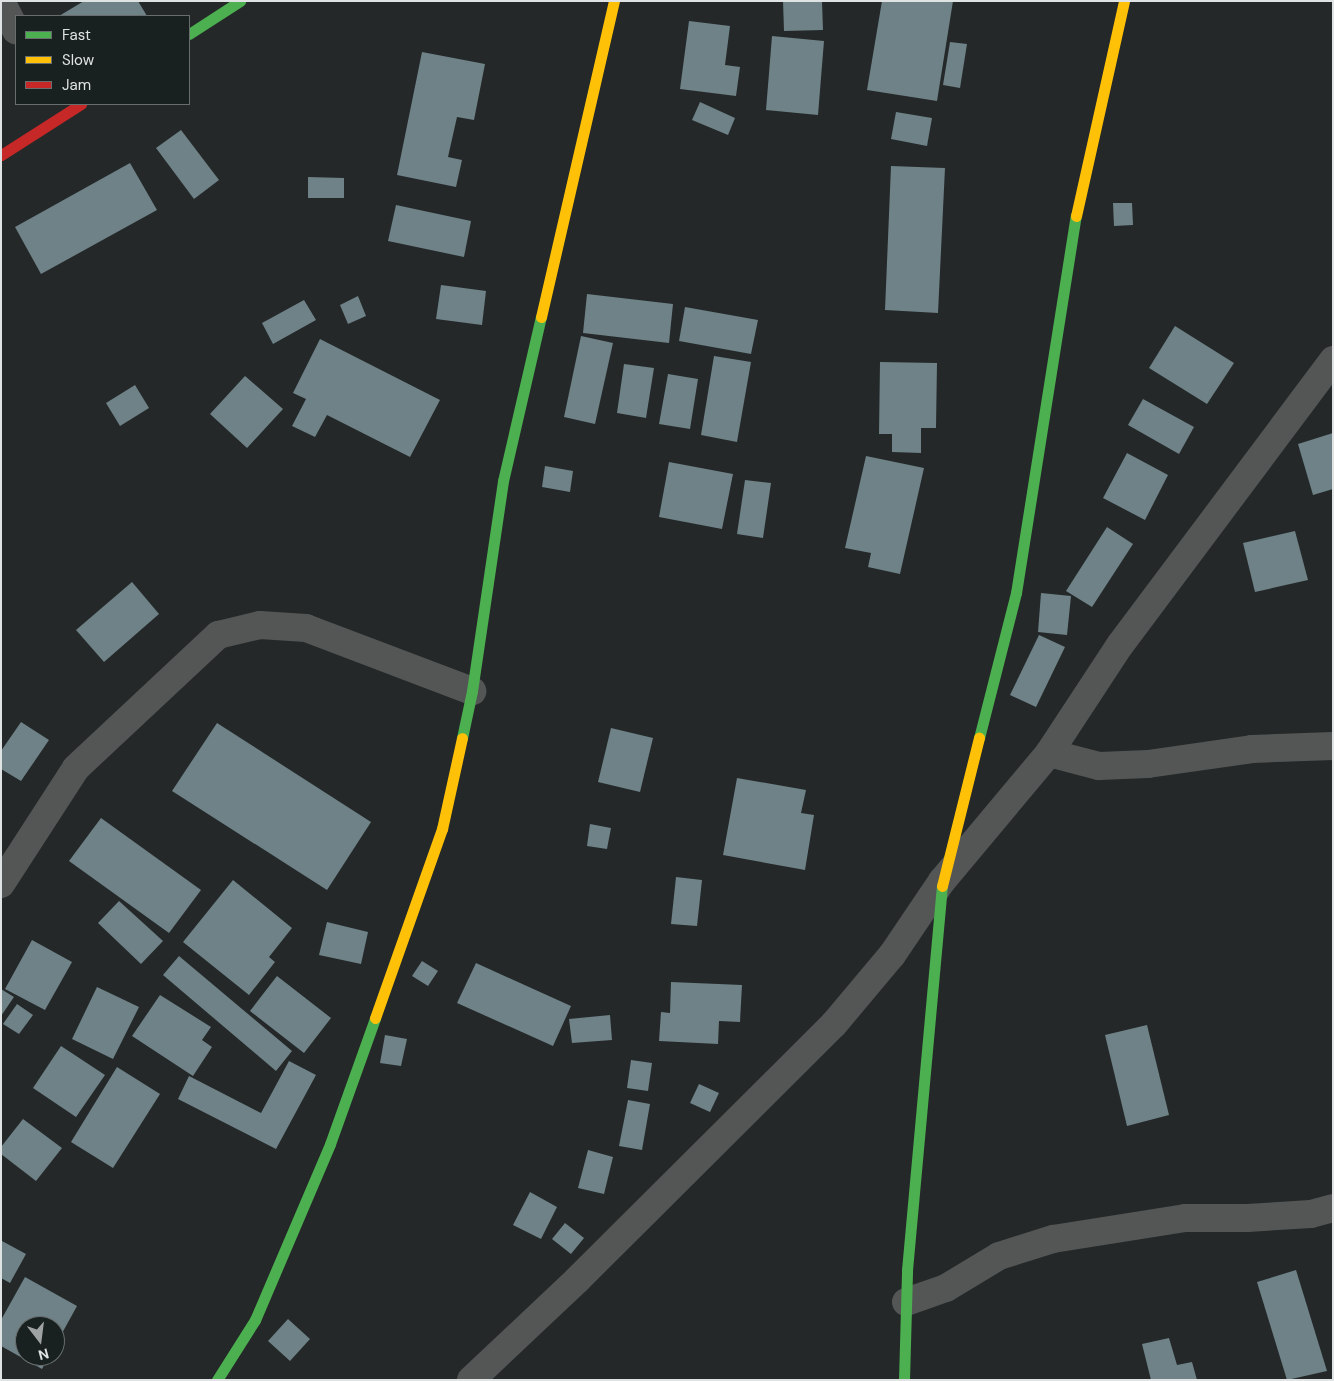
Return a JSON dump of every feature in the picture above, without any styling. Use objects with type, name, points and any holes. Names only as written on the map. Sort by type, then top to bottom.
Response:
[{"type":"street","points":[[190,33],[240,1]]},
{"type":"street","points":[[217,1380],[255,1320],[330,1144],[442,829],[472,692],[503,481],[614,1]]},
{"type":"street","points":[[904,1380],[906,1302],[942,881],[1016,592],[1076,213],[1124,1]]},
{"type":"street","points":[[1,2],[15,28]]},
{"type":"street","points":[[1,155],[65,108]]},
{"type":"street","points":[[472,1380],[584,1274],[834,1024],[892,955],[942,881],[1050,753],[1120,645],[1333,360]]},
{"type":"street","points":[[1,884],[76,768],[218,635],[260,625],[306,628],[472,692]]},
{"type":"street","points":[[1050,753],[1098,766],[1148,764],[1252,749],[1333,746]]},
{"type":"street","points":[[906,1302],[946,1288],[999,1256],[1053,1239],[1186,1218],[1265,1217],[1311,1214],[1333,1208]]},
{"type":"building","points":[[84,1],[138,1],[146,15],[61,15]]},
{"type":"building","points":[[783,1],[822,1],[823,30],[784,31]]},
{"type":"building","points":[[882,1],[953,1],[937,101],[867,90]]},
{"type":"building","points":[[689,21],[730,26],[725,65],[740,67],[736,96],[680,89]]},
{"type":"building","points":[[772,36],[824,41],[818,115],[766,110]]},
{"type":"building","points":[[950,42],[967,44],[960,88],[943,85]]},
{"type":"building","points":[[422,52],[485,64],[474,120],[457,117],[448,157],[462,160],[456,187],[397,175]]},
{"type":"building","points":[[700,102],[735,118],[728,135],[692,120]]},
{"type":"building","points":[[896,112],[932,118],[927,146],[891,139]]},
{"type":"building","points":[[181,130],[219,180],[194,199],[156,148]]},
{"type":"building","points":[[130,163],[157,210],[41,274],[15,227]]},
{"type":"building","points":[[891,166],[945,168],[938,313],[885,310]]},
{"type":"building","points":[[308,177],[344,178],[344,198],[308,198]]},
{"type":"building","points":[[1113,203],[1132,203],[1133,225],[1114,226]]},
{"type":"building","points":[[396,205],[471,221],[464,257],[388,241]]},
{"type":"building","points":[[441,285],[486,291],[482,325],[436,319]]},
{"type":"building","points":[[587,294],[673,304],[669,343],[583,333]]},
{"type":"building","points":[[358,296],[366,316],[348,324],[340,305]]},
{"type":"building","points":[[304,300],[316,320],[273,344],[262,323]]},
{"type":"building","points":[[685,307],[758,320],[751,354],[679,341]]},
{"type":"building","points":[[1175,326],[1234,363],[1207,404],[1149,368]]},
{"type":"building","points":[[581,336],[613,343],[595,424],[564,417]]},
{"type":"building","points":[[320,339],[440,400],[410,457],[327,415],[315,437],[292,426],[306,399],[293,393]]},
{"type":"building","points":[[714,356],[751,362],[737,442],[701,435]]},
{"type":"building","points":[[880,362],[937,363],[936,428],[921,428],[921,453],[892,452],[892,434],[879,434]]},
{"type":"building","points":[[624,364],[654,368],[646,418],[617,413]]},
{"type":"building","points":[[668,374],[698,379],[690,429],[659,424]]},
{"type":"building","points":[[245,376],[283,409],[247,448],[210,414]]},
{"type":"building","points":[[135,385],[149,408],[120,426],[106,403]]},
{"type":"building","points":[[1143,399],[1194,427],[1179,454],[1128,425]]},
{"type":"building","points":[[1333,433],[1333,489],[1313,495],[1298,444]]},
{"type":"building","points":[[1127,453],[1168,475],[1145,520],[1103,498]]},
{"type":"building","points":[[866,456],[924,468],[900,574],[868,567],[871,553],[845,548]]},
{"type":"building","points":[[669,462],[733,474],[722,529],[659,517]]},
{"type":"building","points":[[545,466],[573,471],[570,492],[542,487]]},
{"type":"building","points":[[745,480],[771,483],[763,538],[737,534]]},
{"type":"building","points":[[1107,527],[1133,544],[1092,607],[1066,591]]},
{"type":"building","points":[[1295,531],[1308,580],[1255,592],[1243,543]]},
{"type":"building","points":[[132,582],[159,614],[104,662],[76,630]]},
{"type":"building","points":[[1041,593],[1071,596],[1067,635],[1038,632]]},
{"type":"building","points":[[1039,635],[1065,647],[1036,707],[1010,695]]},
{"type":"building","points":[[21,722],[49,740],[21,781],[1,769],[1,751]]},
{"type":"building","points":[[217,723],[371,822],[327,890],[172,791]]},
{"type":"building","points":[[611,728],[653,738],[640,792],[598,782]]},
{"type":"building","points":[[737,778],[806,790],[801,813],[814,815],[805,870],[723,855]]},
{"type":"building","points":[[101,818],[201,890],[169,933],[69,861]]},
{"type":"building","points":[[590,824],[611,828],[607,849],[587,846]]},
{"type":"building","points":[[676,877],[702,880],[697,926],[671,924]]},
{"type":"building","points":[[233,880],[292,928],[269,957],[275,962],[249,995],[183,942]]},
{"type":"building","points":[[119,901],[163,941],[141,964],[98,923]]},
{"type":"building","points":[[327,922],[368,932],[361,964],[319,955]]},
{"type":"building","points":[[32,940],[72,962],[45,1010],[5,989]]},
{"type":"building","points":[[179,956],[292,1051],[276,1071],[163,975]]},
{"type":"building","points":[[422,961],[438,971],[428,986],[412,976]]},
{"type":"building","points":[[476,963],[571,1006],[553,1046],[457,1003]]},
{"type":"building","points":[[277,976],[331,1018],[304,1053],[250,1011]]},
{"type":"building","points":[[671,982],[742,985],[740,1022],[719,1021],[718,1044],[659,1041],[661,1012],[670,1013]]},
{"type":"building","points":[[97,987],[139,1007],[113,1059],[72,1039]]},
{"type":"building","points":[[1,989],[14,997],[1,1016]]},
{"type":"building","points":[[160,995],[211,1027],[202,1040],[212,1047],[193,1076],[132,1036]]},
{"type":"building","points":[[17,1004],[33,1015],[19,1034],[3,1024]]},
{"type":"building","points":[[610,1015],[612,1040],[572,1043],[569,1019]]},
{"type":"building","points":[[1147,1025],[1169,1115],[1127,1126],[1105,1035]]},
{"type":"building","points":[[385,1035],[407,1039],[401,1066],[380,1063]]},
{"type":"building","points":[[61,1046],[105,1075],[76,1117],[33,1088]]},
{"type":"building","points":[[631,1060],[652,1063],[648,1091],[627,1088]]},
{"type":"building","points":[[289,1061],[316,1075],[276,1149],[178,1099],[189,1076],[261,1113]]},
{"type":"building","points":[[117,1067],[160,1094],[113,1168],[71,1142]]},
{"type":"building","points":[[699,1084],[719,1093],[710,1112],[690,1103]]},
{"type":"building","points":[[628,1100],[650,1104],[642,1150],[619,1146]]},
{"type":"building","points":[[23,1119],[62,1148],[36,1181],[1,1154],[1,1147]]},
{"type":"building","points":[[588,1150],[613,1157],[604,1194],[578,1188]]},
{"type":"building","points":[[530,1192],[557,1207],[541,1239],[513,1225]]},
{"type":"building","points":[[565,1223],[584,1238],[571,1254],[552,1239]]},
{"type":"building","points":[[2,1241],[26,1254],[10,1283],[1,1278]]},
{"type":"building","points":[[1296,1270],[1327,1371],[1287,1380],[1257,1282]]},
{"type":"building","points":[[25,1277],[77,1306],[65,1328],[65,1316],[15,1316],[15,1354],[1,1346],[1,1320]]},
{"type":"building","points":[[288,1319],[310,1339],[290,1361],[268,1341]]},
{"type":"building","points":[[1169,1338],[1177,1365],[1192,1362],[1197,1380],[1151,1380],[1142,1344]]},
{"type":"traffic: fast","points":[[190,33],[240,1]]},
{"type":"traffic: fast","points":[[979,738],[1016,593],[1076,216]]},
{"type":"traffic: fast","points":[[462,738],[472,691],[503,481],[541,317]]},
{"type":"traffic: fast","points":[[904,1380],[907,1270],[942,886]]},
{"type":"traffic: fast","points":[[217,1380],[255,1320],[330,1144],[375,1018]]},
{"type":"traffic: slow","points":[[541,317],[614,1]]},
{"type":"traffic: slow","points":[[1076,216],[1124,1]]},
{"type":"traffic: slow","points":[[375,1018],[442,829],[462,738]]},
{"type":"traffic: slow","points":[[942,886],[979,738]]},
{"type":"traffic: jam","points":[[1,155],[79,105]]}]
